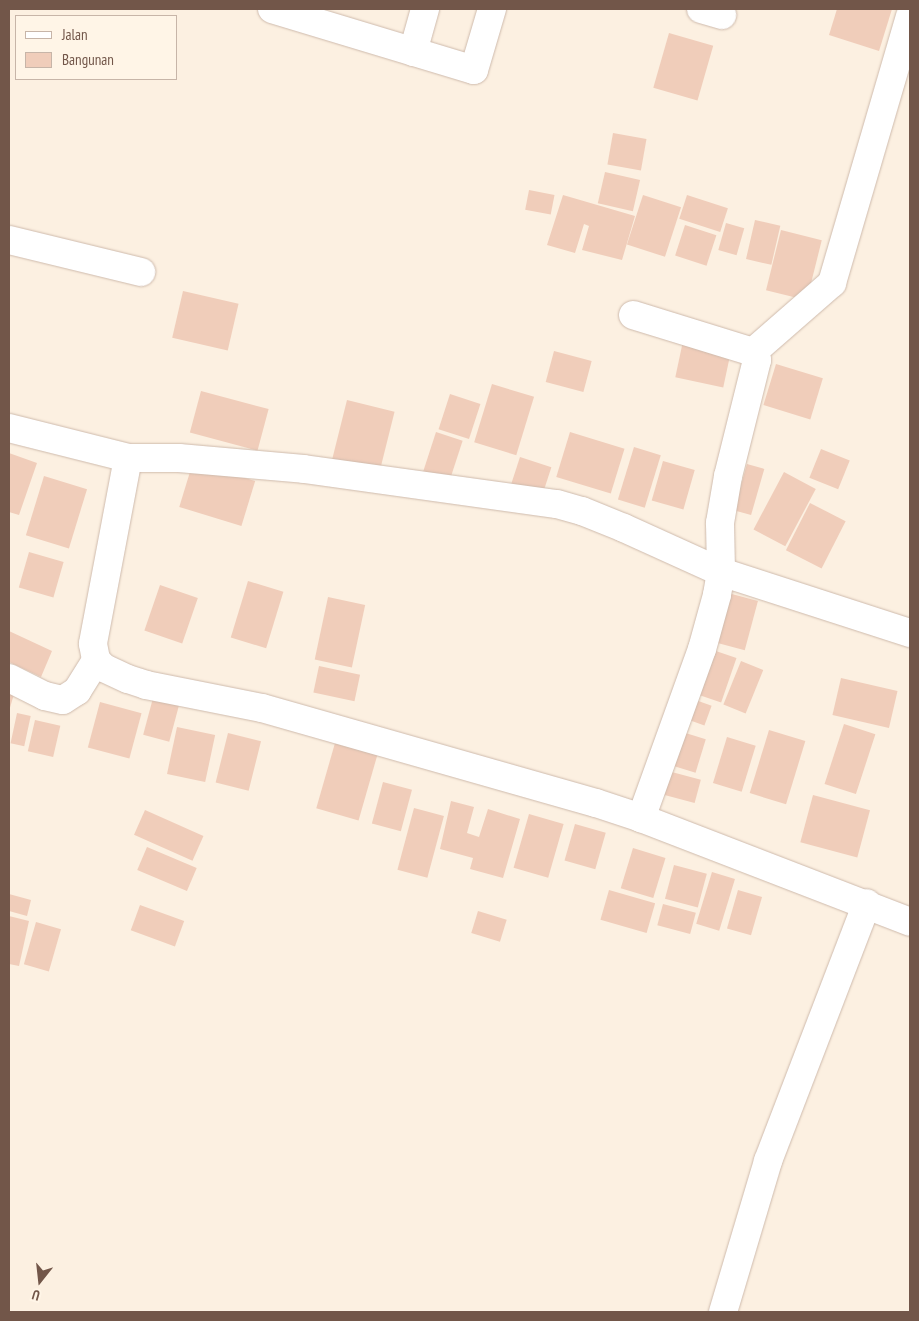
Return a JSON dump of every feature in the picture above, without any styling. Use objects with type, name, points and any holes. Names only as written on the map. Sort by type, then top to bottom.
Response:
[{"type":"street","points":[[272,9],[474,70],[492,9]]},
{"type":"street","points":[[413,52],[425,9]]},
{"type":"street","points":[[753,352],[832,283],[910,16]]},
{"type":"street","points":[[9,240],[141,272]]},
{"type":"street","points":[[633,314],[753,352],[757,356],[757,364],[728,476],[720,523],[721,572],[702,649],[641,818]]},
{"type":"street","points":[[9,428],[128,458],[179,458],[304,469],[557,504],[582,511],[624,528],[721,572],[910,633]]},
{"type":"street","points":[[128,458],[92,644],[96,660],[104,668],[128,679],[262,708],[641,818],[867,903],[910,922]]},
{"type":"street","points":[[9,678],[46,696],[63,700],[77,691],[96,660]]},
{"type":"street","points":[[723,1312],[768,1161],[867,903]]},
{"type":"building","points":[[837,9],[892,9],[879,51],[829,35]]},
{"type":"building","points":[[669,33],[713,46],[698,100],[653,88]]},
{"type":"building","points":[[613,133],[646,139],[641,170],[607,165]]},
{"type":"building","points":[[605,172],[640,180],[633,211],[598,203]]},
{"type":"building","points":[[529,190],[555,195],[551,215],[525,210]]},
{"type":"building","points":[[563,195],[635,216],[622,260],[582,250],[589,226],[584,224],[575,253],[547,245]]},
{"type":"building","points":[[643,195],[681,207],[665,257],[627,244]]},
{"type":"building","points":[[687,195],[728,208],[720,232],[679,219]]},
{"type":"building","points":[[755,220],[780,226],[771,265],[746,259]]},
{"type":"building","points":[[726,223],[744,228],[737,255],[718,250]]},
{"type":"building","points":[[685,225],[716,235],[706,266],[675,255]]},
{"type":"building","points":[[781,230],[822,240],[807,300],[766,290]]},
{"type":"building","points":[[183,291],[239,304],[228,351],[172,338]]},
{"type":"building","points":[[683,341],[731,351],[723,387],[675,377]]},
{"type":"building","points":[[554,351],[592,361],[583,392],[546,382]]},
{"type":"building","points":[[776,364],[823,378],[810,419],[763,405]]},
{"type":"building","points":[[492,384],[534,397],[516,455],[474,442]]},
{"type":"building","points":[[201,391],[269,409],[257,451],[190,433]]},
{"type":"building","points":[[450,394],[480,404],[469,439],[439,429]]},
{"type":"building","points":[[347,400],[395,412],[378,477],[331,465]]},
{"type":"building","points":[[436,432],[463,441],[448,485],[421,477]]},
{"type":"building","points":[[570,432],[625,449],[611,494],[556,477]]},
{"type":"building","points":[[634,447],[661,455],[645,508],[618,500]]},
{"type":"building","points":[[821,449],[850,461],[838,489],[809,478]]},
{"type":"building","points":[[9,453],[37,463],[19,515],[9,512]]},
{"type":"building","points":[[520,457],[551,467],[542,495],[511,485]]},
{"type":"building","points":[[663,461],[695,470],[683,510],[652,500]]},
{"type":"building","points":[[193,462],[255,481],[241,526],[179,507]]},
{"type":"building","points":[[747,464],[764,469],[751,515],[734,510]]},
{"type":"building","points":[[784,472],[816,489],[785,546],[753,529]]},
{"type":"building","points":[[44,476],[87,489],[69,548],[26,535]]},
{"type":"building","points":[[810,503],[846,521],[822,568],[786,550]]},
{"type":"building","points":[[29,552],[64,562],[53,597],[19,588]]},
{"type":"building","points":[[248,581],[283,592],[266,648],[231,637]]},
{"type":"building","points":[[160,585],[198,598],[182,643],[144,630]]},
{"type":"building","points":[[728,593],[758,601],[745,650],[715,642]]},
{"type":"building","points":[[328,597],[365,605],[352,668],[315,660]]},
{"type":"building","points":[[9,631],[52,651],[41,677],[9,662]]},
{"type":"building","points":[[710,649],[736,658],[721,703],[695,693]]},
{"type":"building","points":[[741,661],[763,670],[746,714],[723,705]]},
{"type":"building","points":[[319,666],[360,675],[354,701],[313,692]]},
{"type":"building","points":[[841,678],[898,691],[889,728],[832,715]]},
{"type":"building","points":[[9,682],[17,684],[9,711]]},
{"type":"building","points":[[153,698],[179,705],[169,742],[143,735]]},
{"type":"building","points":[[690,698],[712,706],[704,726],[683,718]]},
{"type":"building","points":[[100,702],[142,713],[129,759],[88,747]]},
{"type":"building","points":[[17,713],[31,716],[24,746],[11,743]]},
{"type":"building","points":[[35,720],[60,726],[53,757],[28,751]]},
{"type":"building","points":[[844,724],[875,734],[856,794],[825,784]]},
{"type":"building","points":[[177,727],[215,735],[205,782],[167,774]]},
{"type":"building","points":[[769,730],[805,741],[786,804],[750,793]]},
{"type":"building","points":[[679,731],[706,739],[696,773],[669,764]]},
{"type":"building","points":[[228,733],[261,741],[249,791],[216,782]]},
{"type":"building","points":[[727,737],[756,746],[742,792],[713,783]]},
{"type":"building","points":[[335,743],[377,755],[359,820],[316,808]]},
{"type":"building","points":[[668,771],[701,780],[695,803],[662,794]]},
{"type":"building","points":[[383,782],[412,790],[401,831],[372,824]]},
{"type":"building","points":[[813,795],[870,810],[857,858],[800,842]]},
{"type":"building","points":[[451,801],[474,807],[467,833],[479,837],[488,809],[520,819],[503,878],[470,869],[473,858],[440,849]]},
{"type":"building","points":[[414,808],[444,816],[427,878],[397,870]]},
{"type":"building","points":[[145,810],[203,836],[192,861],[134,835]]},
{"type":"building","points":[[529,814],[564,824],[548,878],[514,868]]},
{"type":"building","points":[[575,824],[606,833],[595,869],[565,861]]},
{"type":"building","points":[[147,847],[197,868],[187,891],[137,870]]},
{"type":"building","points":[[633,848],[666,858],[653,898],[621,888]]},
{"type":"building","points":[[674,865],[707,874],[698,908],[665,899]]},
{"type":"building","points":[[712,872],[735,879],[719,931],[696,924]]},
{"type":"building","points":[[609,890],[655,903],[647,933],[600,920]]},
{"type":"building","points":[[738,890],[762,897],[751,935],[727,928]]},
{"type":"building","points":[[9,894],[31,900],[27,916],[9,911]]},
{"type":"building","points":[[663,904],[696,913],[690,934],[657,925]]},
{"type":"building","points":[[140,905],[184,921],[175,946],[131,930]]},
{"type":"building","points":[[478,911],[507,920],[500,942],[471,933]]},
{"type":"building","points":[[9,916],[29,921],[19,966],[9,964]]},
{"type":"building","points":[[36,922],[61,929],[49,971],[24,964]]}]
